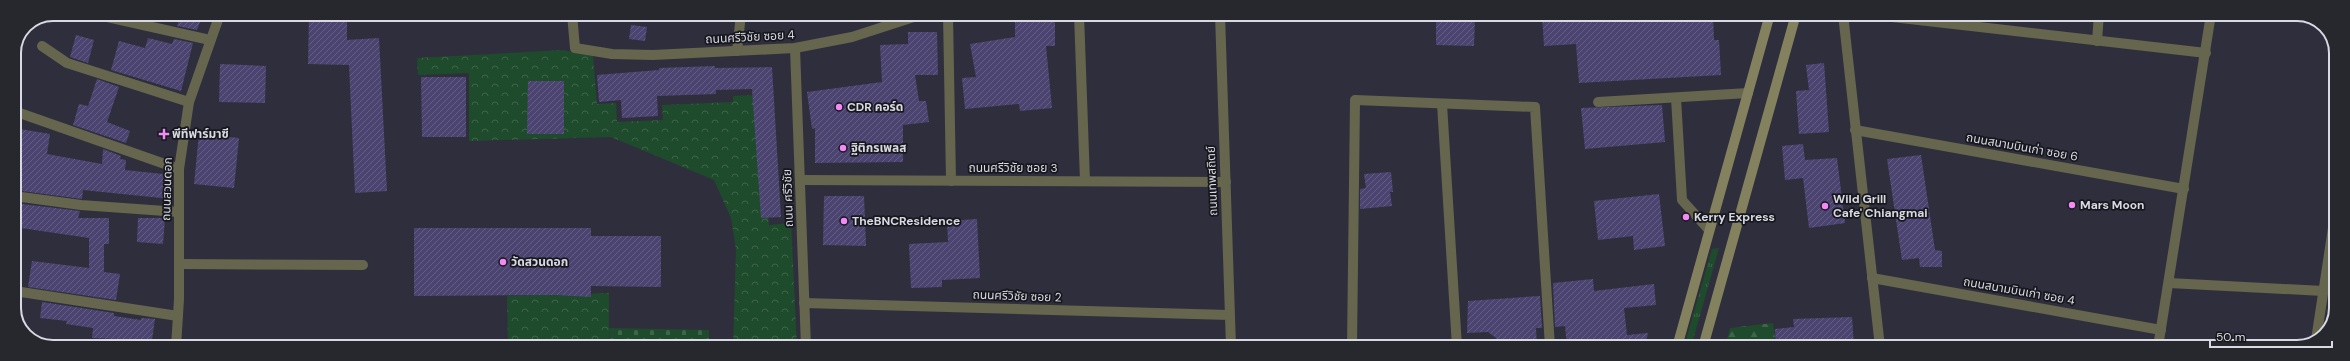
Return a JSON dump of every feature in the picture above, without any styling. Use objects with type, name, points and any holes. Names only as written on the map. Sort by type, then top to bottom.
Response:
[{"type":"street","points":[[125,21],[210,40]]},
{"type":"street","name":"ถนนสวนดอก","points":[[176,340],[179,264],[179,170],[189,102],[217,21]]},
{"type":"street","name":"ถนนศรีวิชัย ซอย 4","points":[[573,21],[575,48],[612,54],[653,55],[795,48],[852,37],[900,21]]},
{"type":"street","points":[[737,51],[740,21]]},
{"type":"street","points":[[948,21],[951,181]]},
{"type":"street","points":[[1079,21],[1085,181]]},
{"type":"street","name":"ถนนเทพสถิตย์","points":[[1220,21],[1231,340]]},
{"type":"street","points":[[1679,340],[1768,21]]},
{"type":"street","points":[[1706,340],[1794,21]]},
{"type":"street","points":[[1844,21],[1879,340]]},
{"type":"street","points":[[1926,21],[2206,54]]},
{"type":"street","points":[[2098,41],[2099,21]]},
{"type":"street","points":[[2159,340],[2210,21]]},
{"type":"street","points":[[42,46],[67,62],[189,102]]},
{"type":"street","name":"ถนน ศรีวิชัย","points":[[795,48],[806,340]]},
{"type":"street","points":[[1598,102],[1748,93]]},
{"type":"street","points":[[1676,98],[1682,200],[1709,230]]},
{"type":"street","points":[[1352,340],[1354,100],[1535,107],[1550,340]]},
{"type":"street","points":[[1442,104],[1457,340]]},
{"type":"street","points":[[21,114],[179,170]]},
{"type":"street","name":"ถนนสนามบินเก่า ซอย 6","points":[[1855,130],[2184,189]]},
{"type":"street","name":"ถนนศรีวิชัย ซอย 3","points":[[800,180],[1226,182]]},
{"type":"street","points":[[21,197],[81,205],[179,212]]},
{"type":"street","points":[[2317,333],[2329,253]]},
{"type":"street","points":[[179,264],[363,265]]},
{"type":"street","name":"ถนนสนามบินเก่า ซอย 4","points":[[1872,278],[2161,330]]},
{"type":"street","points":[[2169,283],[2323,291]]},
{"type":"street","points":[[21,292],[178,316]]},
{"type":"street","name":"ถนนศรีวิชัย ซอย 2","points":[[804,303],[1229,315]]},
{"type":"green space","points":[[563,50],[593,56],[597,104],[616,103],[617,122],[663,120],[662,105],[733,102],[733,96],[758,95],[769,225],[791,223],[797,340],[733,340],[736,250],[731,218],[714,180],[611,137],[469,141],[469,73],[418,75],[417,58]]},
{"type":"green space","points":[[1719,248],[1693,340],[1686,340],[1712,249]]},
{"type":"green space","points":[[609,293],[609,340],[508,340],[507,296]]},
{"type":"green space","points":[[1773,323],[1775,340],[1727,340],[1730,328]]},
{"type":"green space","points":[[609,328],[709,330],[709,340],[610,340]]},
{"type":"building","points":[[179,21],[200,21],[197,30],[177,26]]},
{"type":"building","points":[[309,21],[347,21],[347,40],[379,38],[387,191],[355,193],[349,65],[308,64]]},
{"type":"building","points":[[1015,21],[1055,21],[1055,46],[1046,46],[1052,108],[1020,111],[1019,104],[965,109],[962,78],[976,77],[970,44],[1015,37]]},
{"type":"building","points":[[1436,21],[1475,21],[1474,46],[1436,45]]},
{"type":"building","points":[[1542,21],[1713,21],[1714,40],[1719,40],[1721,75],[1579,83],[1576,44],[1544,46]]},
{"type":"building","points":[[631,25],[647,27],[645,41],[629,39]]},
{"type":"building","points":[[908,32],[937,32],[938,75],[915,75],[919,101],[926,101],[929,122],[903,125],[903,162],[815,163],[815,128],[812,129],[807,92],[882,82],[880,45],[908,44]]},
{"type":"building","points":[[76,35],[94,40],[88,63],[70,57]]},
{"type":"building","points":[[148,38],[172,44],[174,39],[193,43],[181,91],[111,70],[119,41],[145,48]]},
{"type":"building","points":[[1824,63],[1829,132],[1799,134],[1796,91],[1809,90],[1806,65]]},
{"type":"building","points":[[220,64],[266,66],[265,103],[219,102]]},
{"type":"building","points":[[715,66],[715,68],[772,67],[781,217],[761,218],[752,89],[716,90],[716,94],[657,96],[658,116],[622,118],[621,100],[599,102],[597,75],[659,70],[659,68]]},
{"type":"building","points":[[421,77],[466,77],[466,137],[422,137]]},
{"type":"building","points":[[97,79],[119,87],[107,122],[130,131],[126,143],[73,125],[79,104],[88,106]]},
{"type":"building","points":[[528,81],[564,81],[564,134],[527,134]]},
{"type":"building","points":[[1662,105],[1665,142],[1585,149],[1581,108]]},
{"type":"building","points":[[21,129],[50,134],[47,154],[102,164],[103,149],[121,156],[120,159],[126,160],[125,170],[172,175],[171,199],[83,190],[82,199],[21,191]]},
{"type":"building","points":[[199,134],[239,138],[234,188],[194,184]]},
{"type":"building","points":[[1803,144],[1805,160],[1837,158],[1845,223],[1809,228],[1803,178],[1785,180],[1782,146]]},
{"type":"building","points":[[1921,155],[1935,250],[1942,251],[1942,267],[1920,267],[1919,258],[1902,260],[1887,159]]},
{"type":"building","points":[[1391,172],[1393,192],[1390,192],[1392,206],[1360,209],[1360,189],[1366,188],[1364,174]]},
{"type":"building","points":[[1659,194],[1665,246],[1634,250],[1633,236],[1598,240],[1594,201]]},
{"type":"building","name":"TheBNCResidence","points":[[824,196],[864,196],[866,246],[823,245]]},
{"type":"building","points":[[21,204],[80,211],[78,218],[109,218],[109,244],[104,244],[104,272],[120,274],[116,300],[28,287],[32,261],[89,268],[89,238],[21,228]]},
{"type":"building","points":[[138,218],[165,218],[163,244],[137,242]]},
{"type":"building","points":[[977,219],[980,278],[942,280],[942,287],[911,288],[909,244],[948,242],[947,221]]},
{"type":"building","name":"วัดสวนดอก","points":[[414,228],[591,228],[591,236],[661,236],[661,287],[591,286],[591,297],[557,295],[414,296]]},
{"type":"building","points":[[1593,279],[1594,291],[1654,284],[1656,305],[1624,308],[1627,335],[1648,333],[1646,340],[1566,340],[1565,326],[1555,327],[1553,283]]},
{"type":"building","points":[[1540,296],[1542,328],[1536,328],[1537,340],[1496,340],[1496,338],[1488,332],[1467,333],[1468,301]]},
{"type":"building","points":[[42,302],[114,313],[114,316],[141,320],[141,318],[155,319],[152,340],[113,340],[92,338],[93,328],[66,324],[67,321],[40,318]]},
{"type":"building","points":[[1852,317],[1854,340],[1776,340],[1775,329],[1794,327],[1793,319]]},
{"type":"place","name":"CDR คอร์ด","points":[[839,107]]},
{"type":"place","name":"พีทีฟาร์มาซี","points":[[164,134]]},
{"type":"place","name":"ฐิติกรเพลส","points":[[843,148]]},
{"type":"place","name":"Mars Moon","points":[[2072,205]]},
{"type":"place","name":"Wild Grill Cafe' Chiangmai","points":[[1825,206]]},
{"type":"place","name":"Kerry Express","points":[[1686,217]]},
{"type":"place","name":"TheBNCResidence","points":[[844,221]]},
{"type":"place","name":"วัดสวนดอก","points":[[503,262]]}]
